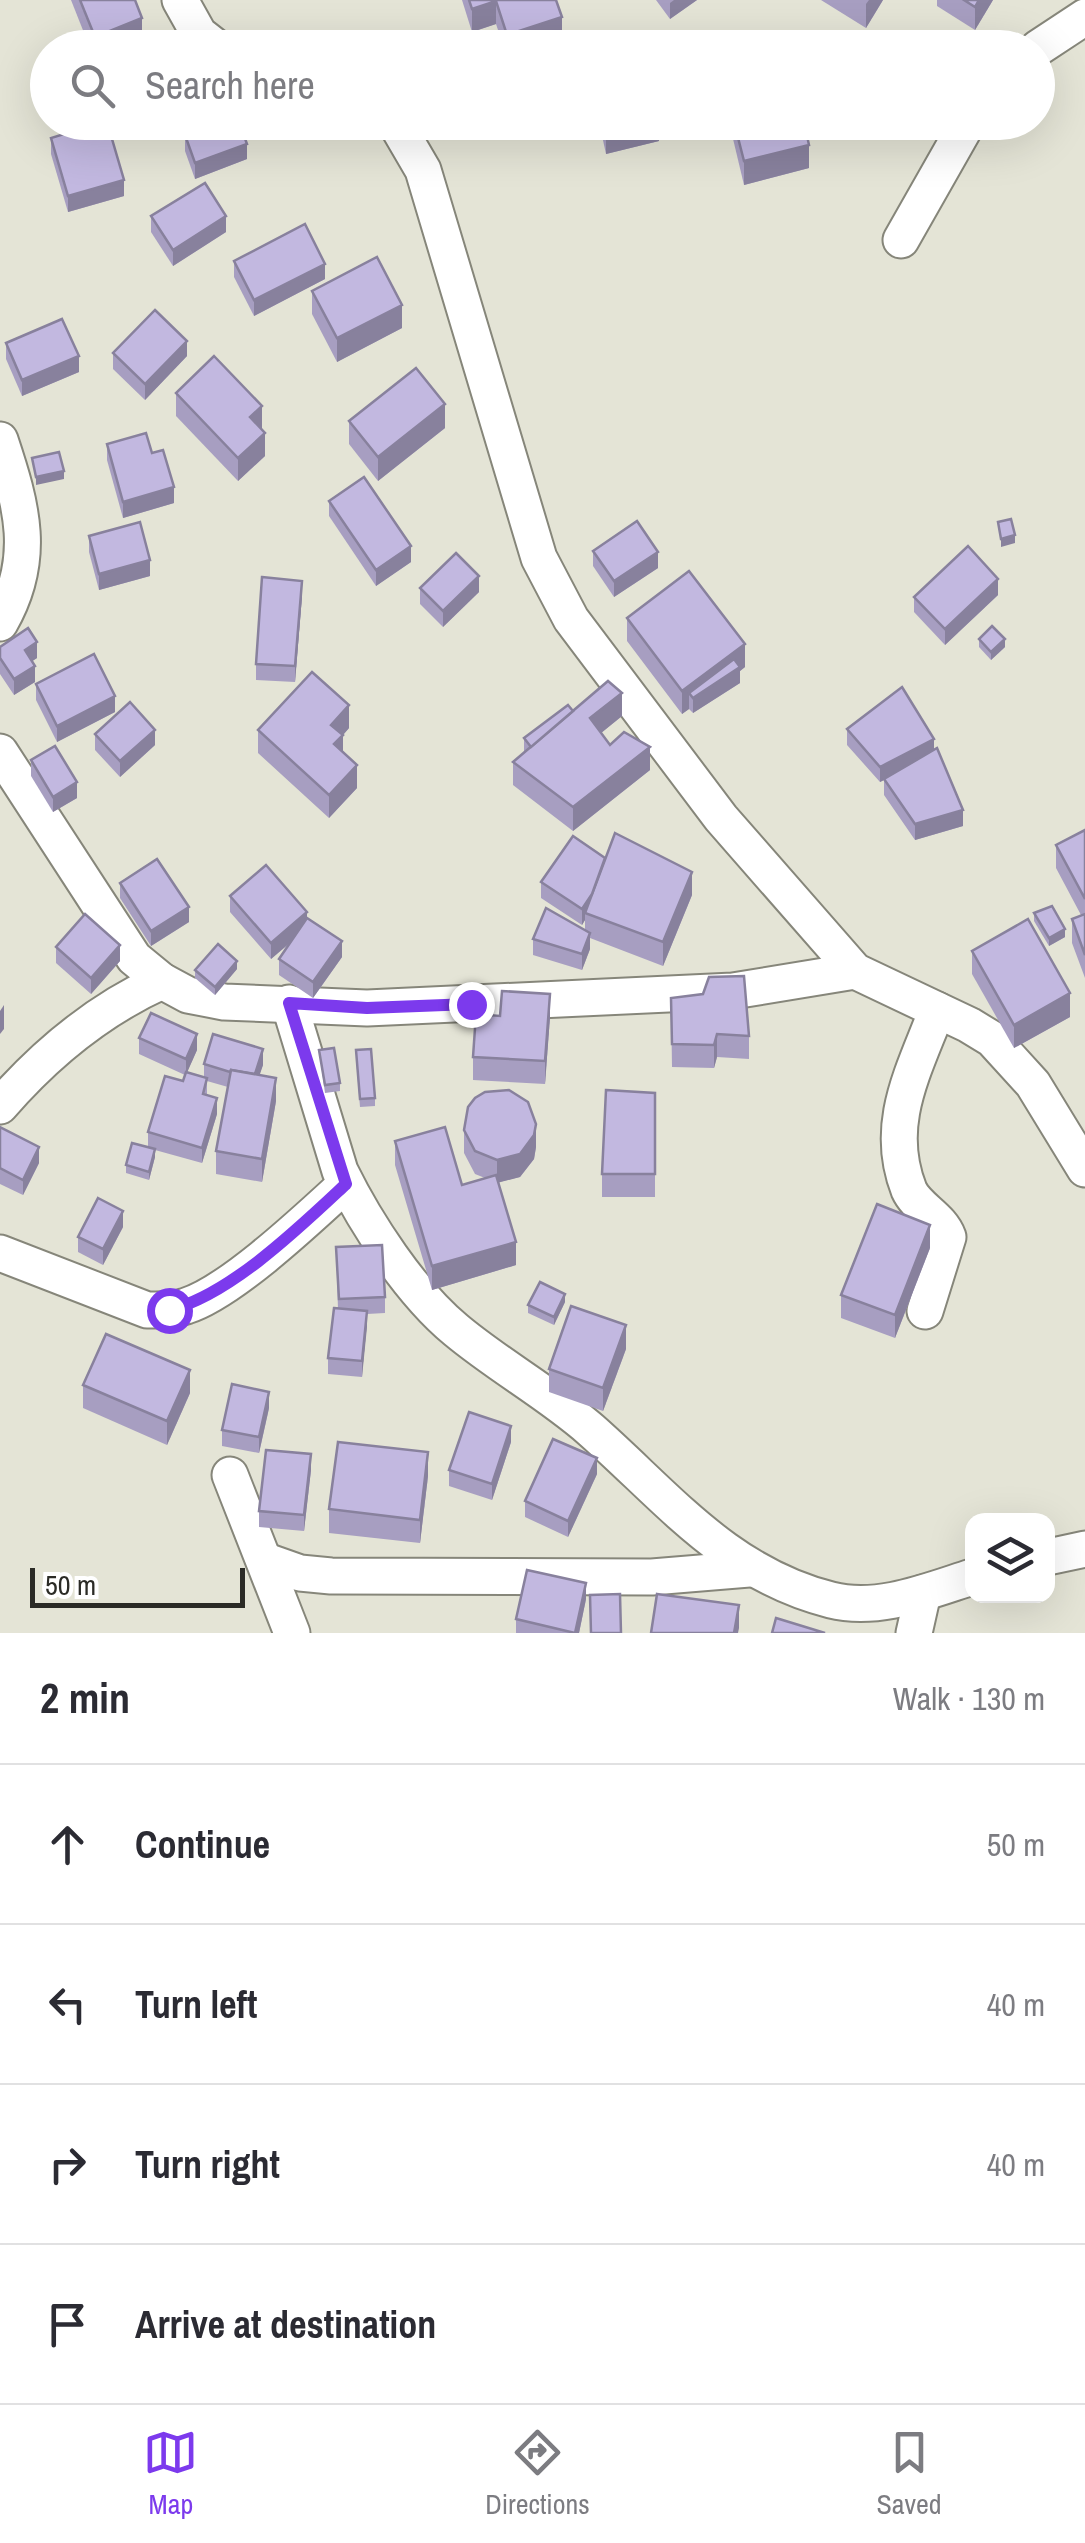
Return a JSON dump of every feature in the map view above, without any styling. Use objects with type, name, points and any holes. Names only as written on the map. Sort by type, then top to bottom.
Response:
[{"type":"street","points":[[180,0],[197,30]]},
{"type":"street","points":[[1055,37],[1085,17]]},
{"type":"street","points":[[406,140],[423,170],[540,558],[571,619],[721,818],[855,971],[969,1024],[1002,1050],[1033,1084],[1085,1169]]},
{"type":"street","points":[[900,240],[958,140]]},
{"type":"street","points":[[0,440],[14,484],[24,542],[22,577],[0,623]]},
{"type":"street","points":[[0,752],[134,958],[162,981],[188,995],[224,1002],[367,1008],[733,991],[855,971]]},
{"type":"street","points":[[0,1106],[30,1072],[84,1026],[129,996],[162,981]]},
{"type":"street","points":[[289,1003],[346,1184],[414,1286],[456,1330],[590,1429],[660,1496],[750,1569],[834,1601],[875,1603],[965,1579]]},
{"type":"street","points":[[925,1311],[948,1237],[945,1228],[910,1194],[898,1128],[901,1102],[937,1010]]},
{"type":"street","points":[[0,1253],[148,1310],[190,1306],[220,1289],[346,1184]]},
{"type":"street","points":[[230,1474],[292,1633]]},
{"type":"street","points":[[1055,1556],[1085,1549]]},
{"type":"street","points":[[266,1561],[300,1573],[332,1576],[652,1577],[750,1569]]},
{"type":"street","points":[[914,1633],[923,1593]]},
{"type":"building","points":[[80,0],[135,0],[142,18],[112,30],[92,30]]},
{"type":"building","points":[[469,0],[556,0],[562,17],[522,30],[505,30],[496,1],[472,9]]},
{"type":"building","points":[[52,140],[112,140],[124,180],[68,196]]},
{"type":"building","points":[[187,140],[246,140],[247,144],[195,163]]},
{"type":"building","points":[[739,140],[808,140],[809,145],[744,161]]},
{"type":"building","points":[[205,183],[226,216],[173,250],[151,216]]},
{"type":"building","points":[[305,224],[325,264],[254,300],[234,261]]},
{"type":"building","points":[[377,257],[402,305],[337,338],[312,291]]},
{"type":"building","points":[[155,310],[187,341],[145,384],[113,353]]},
{"type":"building","points":[[62,319],[79,356],[22,380],[6,343]]},
{"type":"building","points":[[214,356],[262,406],[250,417],[265,433],[238,458],[176,393]]},
{"type":"building","points":[[416,368],[445,404],[378,457],[349,421]]},
{"type":"building","points":[[146,433],[152,453],[163,450],[174,487],[123,502],[107,444]]},
{"type":"building","points":[[59,452],[64,471],[36,477],[32,458]]},
{"type":"building","points":[[364,477],[411,546],[376,570],[329,501]]},
{"type":"building","points":[[1011,519],[1015,535],[1001,539],[998,522]]},
{"type":"building","points":[[637,521],[658,552],[614,581],[593,551]]},
{"type":"building","points":[[140,522],[150,560],[99,574],[89,536]]},
{"type":"building","points":[[968,546],[998,579],[945,629],[914,597]]},
{"type":"building","points":[[456,553],[479,576],[443,611],[420,588]]},
{"type":"building","points":[[689,571],[745,644],[682,691],[627,618]]},
{"type":"building","points":[[262,577],[302,581],[295,666],[256,664]]},
{"type":"building","points":[[992,626],[1005,639],[991,652],[979,639]]},
{"type":"building","points":[[28,628],[37,642],[25,650],[35,666],[14,679],[0,658],[0,647]]},
{"type":"building","points":[[94,654],[115,696],[57,726],[36,684]]},
{"type":"building","points":[[734,659],[740,667],[693,698],[689,693]]},
{"type":"building","points":[[312,672],[349,705],[331,725],[343,735],[334,744],[357,765],[329,795],[258,730]]},
{"type":"building","points":[[608,681],[622,693],[590,718],[610,745],[624,732],[650,747],[573,807],[513,762]]},
{"type":"building","points":[[902,687],[934,739],[880,767],[847,729]]},
{"type":"building","points":[[130,702],[155,730],[120,761],[95,734]]},
{"type":"building","points":[[568,705],[573,711],[531,747],[524,738]]},
{"type":"building","points":[[55,746],[77,782],[53,797],[31,760]]},
{"type":"building","points":[[937,748],[963,810],[915,824],[884,779]]},
{"type":"building","points":[[1085,830],[1085,899],[1056,845]]},
{"type":"building","points":[[615,833],[692,872],[663,942],[585,913]]},
{"type":"building","points":[[573,836],[605,858],[582,909],[541,882]]},
{"type":"building","points":[[157,859],[189,907],[151,931],[120,883]]},
{"type":"building","points":[[266,865],[307,912],[271,943],[230,896]]},
{"type":"building","points":[[1052,906],[1065,929],[1049,938],[1034,913]]},
{"type":"building","points":[[546,908],[590,933],[582,954],[533,939]]},
{"type":"building","points":[[85,914],[120,945],[91,978],[56,947]]},
{"type":"building","points":[[1085,914],[1085,955],[1072,919]]},
{"type":"building","points":[[307,918],[342,941],[313,982],[279,959]]},
{"type":"building","points":[[1028,919],[1070,993],[1014,1025],[972,951]]},
{"type":"building","points":[[218,944],[237,961],[215,987],[195,970]]},
{"type":"building","points":[[744,976],[749,1036],[717,1034],[714,1045],[672,1044],[671,998],[703,994],[709,977]]},
{"type":"building","points":[[502,991],[550,994],[545,1061],[473,1057],[476,1014],[500,1016]]},
{"type":"building","points":[[151,1013],[197,1034],[186,1059],[139,1038]]},
{"type":"building","points":[[213,1034],[263,1049],[255,1074],[204,1064]]},
{"type":"building","points":[[334,1048],[340,1083],[325,1085],[319,1050]]},
{"type":"building","points":[[371,1049],[375,1098],[360,1099],[356,1050]]},
{"type":"building","points":[[231,1070],[276,1078],[262,1159],[216,1151]]},
{"type":"building","points":[[186,1072],[207,1078],[203,1094],[217,1098],[202,1148],[148,1132],[165,1076],[183,1081]]},
{"type":"building","points":[[509,1090],[528,1102],[536,1124],[534,1135],[520,1154],[497,1160],[475,1151],[464,1130],[468,1107],[475,1098],[485,1092]]},
{"type":"building","points":[[606,1090],[655,1093],[655,1174],[602,1174]]},
{"type":"building","points":[[0,1127],[39,1147],[23,1180],[0,1168]]},
{"type":"building","points":[[445,1127],[462,1185],[496,1175],[516,1242],[432,1266],[395,1141]]},
{"type":"building","points":[[132,1143],[155,1149],[149,1172],[126,1165]]},
{"type":"building","points":[[98,1198],[123,1211],[103,1249],[78,1237]]},
{"type":"building","points":[[877,1204],[930,1225],[895,1315],[841,1295]]},
{"type":"building","points":[[382,1245],[385,1297],[339,1299],[336,1247]]},
{"type":"building","points":[[540,1282],[565,1294],[554,1317],[528,1305]]},
{"type":"building","points":[[571,1306],[626,1325],[603,1388],[549,1369]]},
{"type":"building","points":[[334,1308],[367,1311],[362,1361],[328,1358]]},
{"type":"building","points":[[106,1334],[190,1370],[167,1421],[83,1385]]},
{"type":"building","points":[[232,1384],[269,1392],[259,1437],[222,1430]]},
{"type":"building","points":[[469,1412],[511,1426],[492,1484],[449,1470]]},
{"type":"building","points":[[553,1439],[597,1458],[568,1521],[525,1501]]},
{"type":"building","points":[[338,1442],[428,1452],[420,1520],[329,1509]]},
{"type":"building","points":[[266,1450],[311,1454],[304,1515],[259,1511]]},
{"type":"building","points":[[527,1570],[586,1583],[575,1633],[516,1619]]},
{"type":"building","points":[[620,1594],[621,1633],[591,1633],[590,1595]]},
{"type":"building","points":[[657,1594],[739,1605],[734,1633],[651,1633]]},
{"type":"building","points":[[776,1618],[825,1633],[772,1633]]},
{"type":"route","points":[[169,1310],[190,1306],[220,1289],[346,1184],[289,1003],[367,1008],[471,1004]]}]
